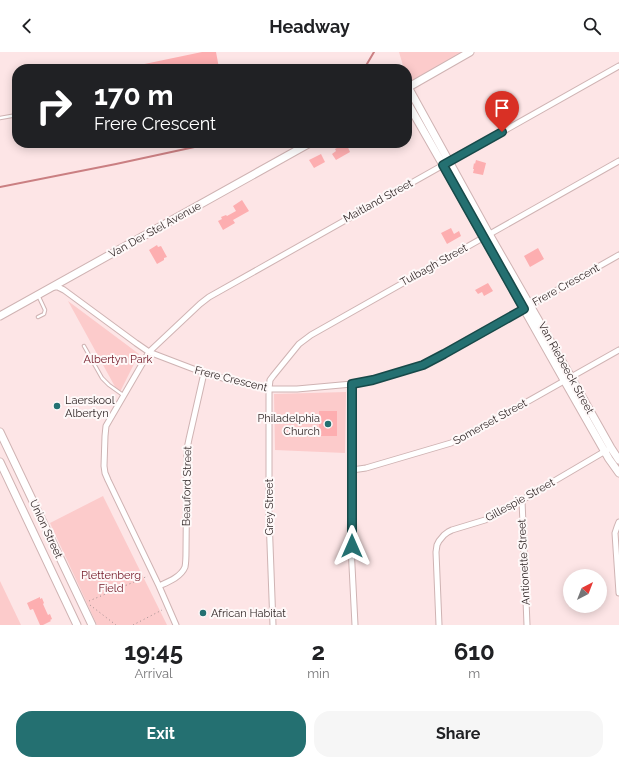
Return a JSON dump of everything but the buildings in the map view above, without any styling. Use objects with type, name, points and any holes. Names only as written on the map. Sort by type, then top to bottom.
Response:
[{"type":"street","points":[[412,86],[470,52]]},
{"type":"street","name":"Maitland Street","points":[[176,625],[104,470],[106,428],[149,352],[209,297],[619,66]]},
{"type":"street","name":"Van Riebeeck Street","points":[[412,95],[432,129],[446,163]]},
{"type":"street","name":"Van Riebeeck Street","points":[[412,110],[446,163],[527,307],[571,377],[619,473]]},
{"type":"street","points":[[425,132],[432,129]]},
{"type":"street","name":"Van Der Stel Avenue","points":[[0,316],[78,274],[301,148]]},
{"type":"street","name":"Tulbagh Street","points":[[270,389],[270,380],[290,354],[306,338],[619,161]]},
{"type":"street","name":"Frere Crescent","points":[[51,288],[58,287],[64,290],[149,352],[204,373],[234,382],[270,389],[296,389],[352,384],[380,378],[423,365],[619,255]]},
{"type":"street","name":"Van Riebeeck Street","points":[[527,307],[564,380],[608,450],[619,460]]},
{"type":"street","name":"Somerset Street","points":[[352,470],[366,468],[451,443],[619,350]]},
{"type":"street","name":"Beauford Street","points":[[159,586],[179,575],[185,566],[187,449],[204,373]]},
{"type":"street","points":[[352,384],[352,546],[355,625]]},
{"type":"street","name":"Grey Street","points":[[270,389],[269,517],[273,625]]},
{"type":"street","name":"Union Street","points":[[0,432],[92,625]]},
{"type":"street","name":"Gillespie Street","points":[[439,625],[436,552],[437,545],[444,535],[452,530],[485,520],[608,450]]},
{"type":"street","name":"Union Street","points":[[0,462],[77,625]]},
{"type":"street","points":[[21,506],[32,500]]},
{"type":"street","name":"Antionette Street","points":[[522,500],[527,625]]},
{"type":"street","points":[[619,522],[615,533],[619,593]]},
{"type":"lane","points":[[0,118],[12,116]]},
{"type":"lane","points":[[38,295],[45,310],[44,314],[38,317]]},
{"type":"lane","points":[[84,346],[102,378],[109,385],[124,395]]},
{"type":"path","points":[[116,625],[86,602],[153,574]]},
{"type":"path","points":[[133,625],[168,607]]},
{"type":"green space","points":[[399,52],[470,52],[412,85],[412,64],[403,64]]},
{"type":"green space","name":"Albertyn Park","points":[[68,301],[139,354],[119,394]]},
{"type":"green space","points":[[346,392],[345,453],[275,450],[274,394]]},
{"type":"green space","name":"Plettenberg Field","points":[[103,496],[167,625],[97,625],[50,523]]},
{"type":"green space","points":[[0,581],[21,625],[0,625]]},
{"type":"waterway","points":[[367,64],[374,52]]},
{"type":"waterway","points":[[0,187],[190,148]]},
{"type":"place","name":"Laerskool Albertyn","points":[[57,406]]},
{"type":"place","name":"Philadelphia Church","points":[[328,424]]},
{"type":"place","name":"African Habitat","points":[[203,613]]},
{"type":"route","points":[[352,546],[352,384],[373,380],[423,365],[524,309],[443,165],[502,132]]}]
